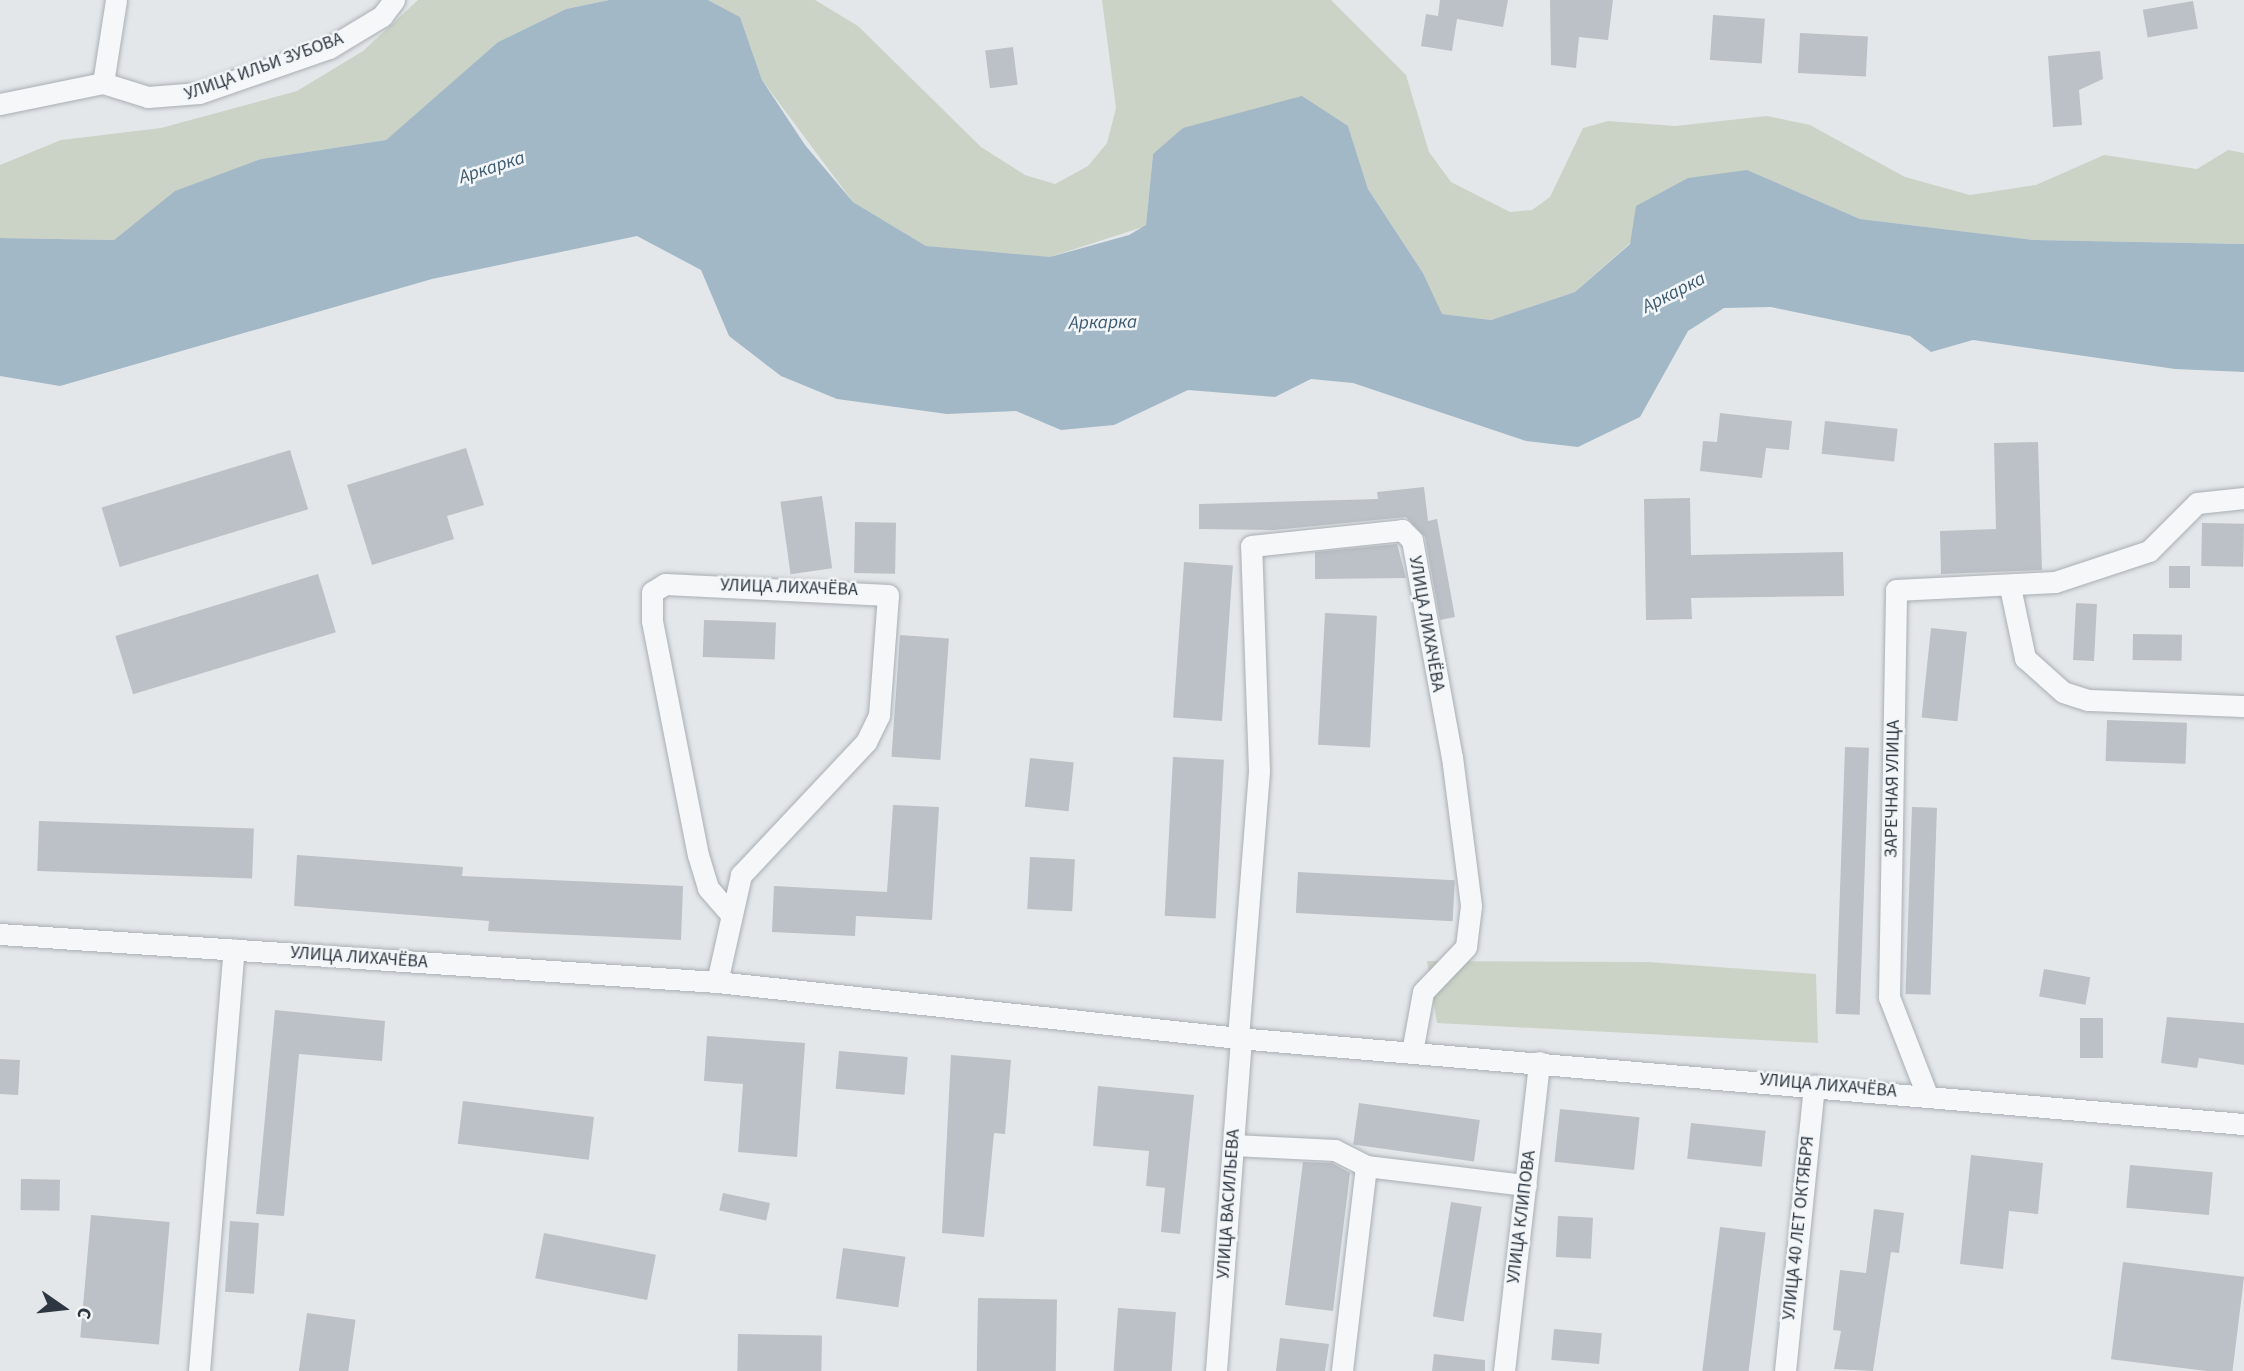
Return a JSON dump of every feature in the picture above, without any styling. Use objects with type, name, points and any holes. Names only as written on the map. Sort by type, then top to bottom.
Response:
[{"type":"street","points":[[103,83],[116,0]]},
{"type":"street","name":"УЛИЦА ИЛЬИ ЗУБОВА","points":[[0,104],[103,83],[158,98],[199,93],[329,48],[382,16],[394,0]]},
{"type":"street","name":"ЗАРЕЧНАЯ УЛИЦА","points":[[1927,1095],[1889,997],[1896,590],[2010,587],[2054,582],[2149,551],[2197,503],[2244,498]]},
{"type":"street","name":"УЛИЦА ЛИХАЧЁВА","points":[[1239,1038],[1259,771],[1251,546],[1402,530],[1412,540],[1452,757],[1471,906],[1466,947],[1423,992],[1412,1052]]},
{"type":"street","name":"УЛИЦА ЛИХАЧЁВА","points":[[717,982],[729,912],[741,875],[866,742],[879,716],[888,595],[665,584],[652,592],[652,621],[698,855],[708,888],[729,912]]},
{"type":"street","points":[[2010,587],[2025,658],[2063,692],[2088,700],[2244,706]]},
{"type":"street","name":"УЛИЦА ЛИХАЧЁВА","points":[[0,934],[717,982],[1239,1038],[1814,1085],[2244,1124]]},
{"type":"street","points":[[199,1371],[234,949]]},
{"type":"street","name":"УЛИЦА ВАСИЛЬЕВА","points":[[1216,1371],[1234,1145],[1239,1038]]},
{"type":"street","name":"УЛИЦА КЛИПОВА","points":[[1504,1371],[1539,1062]]},
{"type":"street","name":"УЛИЦА 40 ЛЕТ ОКТЯБРЯ","points":[[1785,1371],[1814,1085]]},
{"type":"street","points":[[1234,1145],[1335,1150],[1366,1166],[1526,1185]]},
{"type":"street","points":[[1342,1371],[1366,1166]]},
{"type":"shaded area","points":[[418,0],[609,0],[566,9],[498,42],[386,140],[261,159],[176,191],[114,240],[0,238],[0,165],[61,140],[161,128],[297,91],[363,51]]},
{"type":"shaded area","points":[[708,0],[815,0],[858,26],[981,147],[1025,175],[1055,184],[1088,166],[1107,143],[1116,108],[1102,0],[1331,0],[1406,75],[1429,152],[1451,182],[1510,212],[1532,210],[1550,197],[1583,128],[1608,121],[1675,126],[1767,116],[1810,125],[1905,177],[1970,195],[2036,185],[2104,155],[2197,169],[2228,150],[2244,153],[2244,244],[2035,240],[1860,219],[1746,170],[1630,243],[1575,292],[1491,320],[1441,314],[1423,273],[1368,189],[1348,126],[1153,154],[1146,226],[1050,257],[971,253],[926,246],[853,202],[762,80],[740,17]]},
{"type":"shaded area","points":[[1427,961],[1648,962],[1816,974],[1818,1043],[1437,1023]]},
{"type":"water","name":"Аркарка","points":[[609,0],[708,0],[740,17],[762,80],[805,145],[853,202],[926,246],[1050,257],[1129,235],[1146,225],[1153,154],[1183,128],[1302,96],[1348,126],[1368,189],[1423,273],[1442,314],[1491,320],[1575,292],[1630,244],[1636,206],[1688,178],[1747,170],[1860,219],[2035,240],[2244,244],[2244,372],[2175,369],[1973,340],[1931,352],[1910,336],[1771,307],[1724,308],[1688,331],[1640,417],[1578,447],[1526,441],[1353,383],[1311,379],[1275,397],[1188,390],[1114,425],[1061,430],[1016,411],[947,414],[837,399],[781,376],[729,336],[701,270],[637,236],[432,279],[60,386],[0,376],[0,238],[114,240],[175,191],[261,159],[386,140],[498,42],[566,9]]},
{"type":"building","points":[[1440,0],[1508,0],[1503,27],[1457,19],[1452,51],[1421,46],[1426,14],[1438,16]]},
{"type":"building","points":[[1550,0],[1613,0],[1608,40],[1579,37],[1576,68],[1551,65]]},
{"type":"building","points":[[2193,1],[2198,29],[2148,37],[2143,10]]},
{"type":"building","points":[[1713,15],[1765,19],[1762,64],[1710,60]]},
{"type":"building","points":[[1800,33],[1868,37],[1866,77],[1798,73]]},
{"type":"building","points":[[1013,47],[1018,85],[990,88],[985,50]]},
{"type":"building","points":[[2100,51],[2103,79],[2079,90],[2082,125],[2053,127],[2048,56]]},
{"type":"building","points":[[1720,413],[1792,421],[1789,450],[1766,448],[1762,478],[1700,471],[1703,441],[1717,442]]},
{"type":"building","points":[[1825,421],[1898,429],[1894,461],[1822,454]]},
{"type":"building","points":[[2038,442],[2042,570],[1941,574],[1940,531],[1996,529],[1994,443]]},
{"type":"building","points":[[466,448],[484,505],[447,516],[454,539],[372,565],[347,485]]},
{"type":"building","points":[[290,450],[308,509],[120,567],[102,508]]},
{"type":"building","points":[[1424,487],[1428,521],[1437,519],[1455,617],[1440,620],[1425,537],[1406,517],[1274,530],[1199,529],[1199,504],[1378,499],[1377,492]]},
{"type":"building","points":[[822,496],[832,568],[791,574],[780,502]]},
{"type":"building","points":[[1690,498],[1691,555],[1843,552],[1844,596],[1691,598],[1692,619],[1646,620],[1644,499]]},
{"type":"building","points":[[855,522],[896,523],[895,574],[854,573]]},
{"type":"building","points":[[2202,523],[2244,524],[2243,567],[2201,566]]},
{"type":"building","points":[[1397,544],[1406,578],[1315,579],[1315,552]]},
{"type":"building","points":[[1184,562],[1233,565],[1222,721],[1173,718]]},
{"type":"building","points":[[2169,566],[2190,566],[2190,588],[2169,588]]},
{"type":"building","points":[[318,574],[336,632],[133,694],[115,636]]},
{"type":"building","points":[[2076,603],[2097,604],[2094,661],[2073,660]]},
{"type":"building","points":[[1325,613],[1377,616],[1370,748],[1318,745]]},
{"type":"building","points":[[704,620],[776,623],[775,659],[703,657]]},
{"type":"building","points":[[1931,628],[1967,632],[1957,721],[1922,718]]},
{"type":"building","points":[[2133,634],[2182,635],[2182,661],[2133,660]]},
{"type":"building","points":[[900,635],[949,638],[940,760],[891,757]]},
{"type":"building","points":[[2107,720],[2187,723],[2186,764],[2106,761]]},
{"type":"building","points":[[1845,747],[1869,748],[1860,1015],[1836,1014]]},
{"type":"building","points":[[1173,757],[1224,760],[1216,918],[1165,916]]},
{"type":"building","points":[[1030,758],[1074,763],[1069,811],[1025,807]]},
{"type":"building","points":[[893,805],[939,807],[932,920],[856,916],[855,936],[772,932],[774,886],[887,892]]},
{"type":"building","points":[[1912,807],[1937,808],[1930,995],[1905,994]]},
{"type":"building","points":[[39,821],[254,829],[252,878],[37,871]]},
{"type":"building","points":[[297,855],[463,867],[462,876],[683,886],[681,940],[488,931],[489,921],[294,906]]},
{"type":"building","points":[[1030,857],[1075,859],[1072,911],[1027,909]]},
{"type":"building","points":[[1298,872],[1455,880],[1453,921],[1296,913]]},
{"type":"building","points":[[2044,969],[2090,977],[2085,1005],[2039,997]]},
{"type":"building","points":[[275,1010],[385,1021],[382,1061],[299,1054],[284,1216],[256,1214]]},
{"type":"building","points":[[2167,1017],[2244,1023],[2244,1065],[2199,1058],[2197,1068],[2161,1063]]},
{"type":"building","points":[[2080,1018],[2103,1018],[2103,1058],[2080,1058]]},
{"type":"building","points":[[707,1036],[805,1043],[797,1157],[738,1152],[743,1084],[704,1081]]},
{"type":"building","points":[[839,1051],[908,1057],[904,1095],[836,1089]]},
{"type":"building","points":[[951,1055],[1011,1060],[1005,1134],[994,1133],[984,1237],[942,1233]]},
{"type":"building","points":[[0,1059],[20,1060],[18,1095],[0,1094]]},
{"type":"building","points":[[1098,1086],[1194,1095],[1180,1234],[1161,1232],[1165,1188],[1146,1186],[1149,1151],[1093,1146]]},
{"type":"building","points":[[463,1101],[594,1117],[589,1160],[458,1144]]},
{"type":"building","points":[[1359,1103],[1480,1120],[1474,1162],[1353,1145]]},
{"type":"building","points":[[1560,1109],[1640,1117],[1634,1170],[1554,1162]]},
{"type":"building","points":[[1691,1123],[1766,1131],[1762,1167],[1687,1159]]},
{"type":"building","points":[[1971,1155],[2043,1163],[2038,1214],[2009,1211],[2003,1269],[1960,1264]]},
{"type":"building","points":[[1303,1162],[1332,1163],[1350,1173],[1333,1311],[1285,1305]]},
{"type":"building","points":[[2130,1165],[2213,1172],[2209,1215],[2126,1208]]},
{"type":"building","points":[[21,1179],[60,1180],[59,1211],[20,1210]]},
{"type":"building","points":[[723,1193],[770,1203],[766,1221],[719,1211]]},
{"type":"building","points":[[1451,1202],[1482,1207],[1463,1321],[1433,1317]]},
{"type":"building","points":[[1874,1209],[1904,1213],[1899,1253],[1891,1252],[1873,1371],[1834,1369],[1841,1331],[1833,1330],[1840,1270],[1866,1273]]},
{"type":"building","points":[[91,1215],[170,1222],[159,1344],[80,1338]]},
{"type":"building","points":[[1558,1216],[1593,1218],[1591,1259],[1556,1257]]},
{"type":"building","points":[[230,1221],[259,1223],[254,1294],[225,1292]]},
{"type":"building","points":[[1720,1227],[1766,1233],[1749,1371],[1702,1371]]},
{"type":"building","points":[[544,1233],[656,1255],[647,1300],[535,1278]]},
{"type":"building","points":[[843,1248],[905,1257],[898,1307],[836,1299]]},
{"type":"building","points":[[2123,1262],[2244,1277],[2233,1371],[2207,1371],[2111,1359]]},
{"type":"building","points":[[978,1298],[1057,1299],[1056,1371],[977,1371]]},
{"type":"building","points":[[1118,1308],[1176,1312],[1172,1371],[1114,1371]]},
{"type":"building","points":[[307,1313],[356,1320],[348,1371],[299,1371]]},
{"type":"building","points":[[1554,1329],[1602,1333],[1599,1364],[1551,1360]]},
{"type":"building","points":[[738,1334],[822,1335],[821,1371],[737,1371]]},
{"type":"building","points":[[1280,1338],[1329,1344],[1325,1371],[1276,1371]]},
{"type":"building","points":[[1434,1354],[1485,1360],[1485,1371],[1432,1371]]}]
